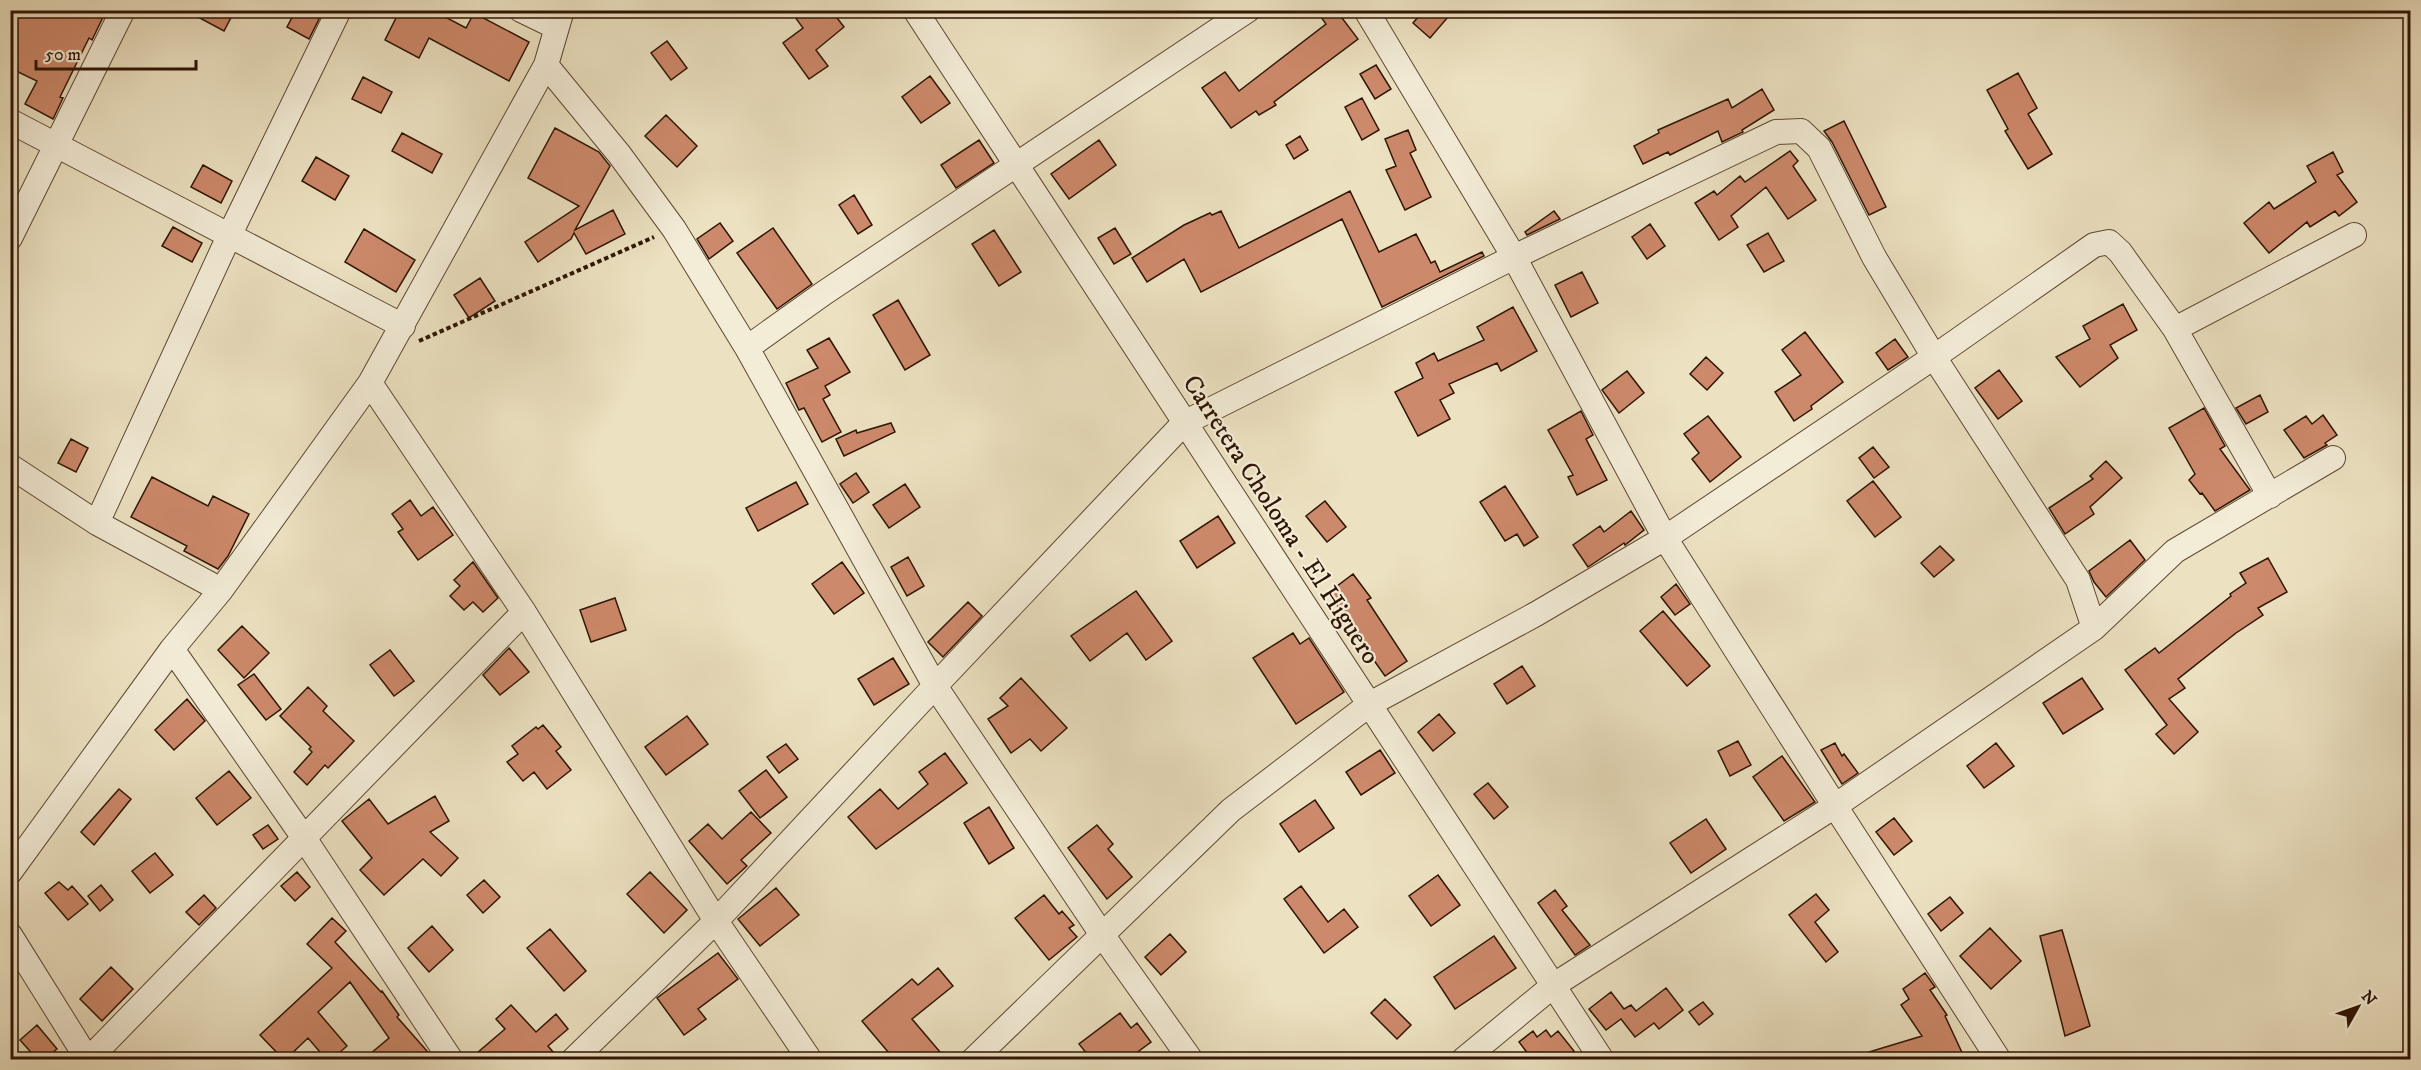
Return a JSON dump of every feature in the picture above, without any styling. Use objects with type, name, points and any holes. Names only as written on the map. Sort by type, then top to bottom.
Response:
[{"type":"street","points":[[10,238],[123,10]]},
{"type":"street","points":[[97,523],[230,234],[339,10]]},
{"type":"street","points":[[10,872],[172,649],[221,590],[370,383],[410,334],[546,65],[559,19],[521,10]]},
{"type":"street","name":"Carretera Choloma - El Higuero","points":[[915,10],[1602,1059]]},
{"type":"street","points":[[747,348],[824,293],[1248,10]]},
{"type":"street","points":[[1366,10],[1514,257],[1665,538],[1999,1059]]},
{"type":"street","points":[[546,65],[619,154],[674,229],[747,348],[934,686],[1103,936],[1191,1059]]},
{"type":"street","points":[[10,121],[230,234],[410,334]]},
{"type":"street","points":[[573,1059],[716,921],[934,686],[1184,423],[1514,257],[1776,132],[1801,131],[1820,148],[1874,257],[1934,357],[2078,580],[2094,628]]},
{"type":"street","points":[[2175,329],[2354,235]]},
{"type":"street","points":[[973,1059],[1231,810],[1370,704],[1536,614],[1665,538],[1934,357],[2094,245],[2109,242],[2120,252],[2175,329],[2270,496]]},
{"type":"street","points":[[370,383],[524,612],[716,921],[810,1059]]},
{"type":"street","points":[[1462,1059],[1554,985],[1835,806],[2094,628],[2175,551],[2333,458]]},
{"type":"street","points":[[10,466],[97,523],[221,590]]},
{"type":"street","points":[[10,935],[88,1059],[524,612]]},
{"type":"street","points":[[172,649],[304,838],[451,1059]]},
{"type":"path","points":[[410,334],[674,229]]},
{"type":"building","points":[[10,10],[96,10],[104,15],[92,40],[89,38],[60,97],[63,98],[53,119],[25,104],[37,81],[10,68]]},
{"type":"building","points":[[185,10],[235,10],[224,31]]},
{"type":"building","points":[[296,10],[313,10],[321,15],[309,39],[287,27]]},
{"type":"building","points":[[400,10],[432,10],[466,28],[474,13],[529,42],[509,81],[429,38],[419,58],[385,40]]},
{"type":"building","points":[[790,10],[831,10],[844,27],[816,50],[828,66],[809,79],[783,43],[803,28]]},
{"type":"building","points":[[1316,10],[1336,10],[1358,39],[1274,102],[1276,105],[1259,115],[1256,111],[1231,128],[1202,88],[1225,72],[1239,91],[1326,24]]},
{"type":"building","points":[[1424,10],[1454,10],[1430,38],[1413,23]]},
{"type":"building","points":[[667,41],[687,68],[671,80],[651,53]]},
{"type":"building","points":[[1376,65],[1391,89],[1375,99],[1360,74]]},
{"type":"building","points":[[2018,73],[2037,108],[2028,114],[2052,154],[2028,169],[2005,131],[2008,129],[1987,90]]},
{"type":"building","points":[[930,76],[950,103],[921,123],[902,97]]},
{"type":"building","points":[[363,77],[392,92],[381,113],[352,99]]},
{"type":"building","points":[[1762,89],[1774,110],[1742,130],[1743,132],[1722,142],[1718,131],[1670,155],[1668,152],[1643,164],[1634,146],[1659,133],[1658,130],[1728,99],[1732,108]]},
{"type":"building","points":[[1362,98],[1379,130],[1362,140],[1345,107]]},
{"type":"building","points":[[666,115],[697,146],[677,167],[645,136]]},
{"type":"building","points":[[1844,121],[1886,207],[1869,215],[1832,142],[1824,131]]},
{"type":"building","points":[[555,128],[599,152],[610,166],[575,230],[613,210],[625,234],[586,254],[574,233],[571,239],[538,262],[525,242],[579,206],[528,178]]},
{"type":"building","points":[[1408,130],[1416,150],[1410,153],[1431,197],[1405,210],[1386,170],[1396,166],[1385,139]]},
{"type":"building","points":[[402,133],[442,154],[432,173],[392,151]]},
{"type":"building","points":[[1300,136],[1308,150],[1294,159],[1286,145]]},
{"type":"building","points":[[979,140],[994,163],[956,188],[941,165]]},
{"type":"building","points":[[1099,140],[1116,165],[1069,199],[1051,174]]},
{"type":"building","points":[[1790,151],[1798,161],[1793,166],[1816,200],[1788,219],[1766,187],[1731,216],[1738,227],[1719,240],[1695,203],[1714,191],[1717,195],[1740,176],[1745,182]]},
{"type":"building","points":[[2333,152],[2343,172],[2337,175],[2357,202],[2339,216],[2335,211],[2310,227],[2307,222],[2269,253],[2244,223],[2269,202],[2274,209],[2316,182],[2307,166]]},
{"type":"building","points":[[316,157],[349,176],[335,200],[302,181]]},
{"type":"building","points":[[203,165],[232,181],[221,203],[191,187]]},
{"type":"building","points":[[1350,191],[1379,252],[1416,234],[1431,263],[1435,261],[1440,272],[1482,252],[1484,256],[1382,307],[1342,219],[1201,292],[1184,259],[1147,282],[1132,258],[1184,225],[1210,213],[1212,215],[1221,211],[1239,248]]},
{"type":"building","points":[[854,195],[872,225],[858,234],[839,205]]},
{"type":"building","points":[[1554,211],[1560,219],[1527,235],[1525,232]]},
{"type":"building","points":[[720,223],[733,241],[709,259],[697,239]]},
{"type":"building","points":[[1650,224],[1665,246],[1647,259],[1632,237]]},
{"type":"building","points":[[173,227],[202,243],[192,262],[162,246]]},
{"type":"building","points":[[773,228],[812,284],[777,309],[737,253]]},
{"type":"building","points":[[1115,228],[1131,254],[1114,264],[1098,238]]},
{"type":"building","points":[[364,229],[415,260],[396,292],[345,262]]},
{"type":"building","points":[[994,230],[1021,272],[999,286],[972,244]]},
{"type":"building","points":[[1768,233],[1784,261],[1764,272],[1747,245]]},
{"type":"building","points":[[1582,272],[1598,303],[1571,317],[1555,285]]},
{"type":"building","points":[[480,278],[495,301],[469,318],[454,295]]},
{"type":"building","points":[[898,300],[930,355],[905,370],[873,315]]},
{"type":"building","points":[[2123,304],[2137,330],[2110,345],[2118,358],[2080,387],[2056,357],[2090,339],[2083,326]]},
{"type":"building","points":[[1513,307],[1537,351],[1501,371],[1497,363],[1449,384],[1454,393],[1440,400],[1450,419],[1418,436],[1395,392],[1423,378],[1416,363],[1434,353],[1438,361],[1484,340],[1477,327]]},
{"type":"building","points":[[1805,332],[1843,382],[1811,406],[1812,409],[1794,421],[1775,392],[1801,375],[1782,350]]},
{"type":"building","points":[[829,338],[850,372],[825,386],[830,395],[823,399],[841,432],[822,442],[804,408],[799,410],[786,383],[818,368],[807,350]]},
{"type":"building","points":[[1895,339],[1908,357],[1888,370],[1876,353]]},
{"type":"building","points":[[1706,357],[1723,373],[1707,390],[1690,374]]},
{"type":"building","points":[[1999,370],[2022,401],[1998,419],[1975,388]]},
{"type":"building","points":[[1627,371],[1644,393],[1619,413],[1602,390]]},
{"type":"building","points":[[2260,395],[2268,412],[2246,424],[2236,408]]},
{"type":"building","points":[[2204,408],[2225,446],[2220,449],[2250,490],[2215,511],[2189,480],[2195,474],[2169,428]]},
{"type":"building","points":[[1581,411],[1593,435],[1586,439],[1607,480],[1577,495],[1568,477],[1573,475],[1548,430]]},
{"type":"building","points":[[2323,415],[2337,435],[2325,443],[2327,445],[2304,458],[2284,430],[2306,416],[2312,424]]},
{"type":"building","points":[[1708,416],[1741,457],[1710,482],[1692,459],[1699,453],[1684,434]]},
{"type":"building","points":[[891,423],[895,432],[844,456],[836,439],[856,430],[857,433]]},
{"type":"building","points":[[71,439],[88,448],[76,472],[58,463]]},
{"type":"building","points":[[1873,447],[1889,467],[1874,478],[1859,458]]},
{"type":"building","points":[[2106,461],[2122,478],[2090,507],[2094,514],[2065,534],[2049,508],[2093,479],[2090,476]]},
{"type":"building","points":[[856,473],[869,492],[853,503],[840,484]]},
{"type":"building","points":[[152,477],[208,506],[213,496],[249,514],[228,556],[218,569],[184,551],[187,546],[131,517]]},
{"type":"building","points":[[1873,481],[1901,517],[1875,537],[1847,501]]},
{"type":"building","points":[[796,482],[808,504],[758,531],[746,508]]},
{"type":"building","points":[[905,484],[920,507],[889,528],[873,505]]},
{"type":"building","points":[[1505,486],[1538,537],[1524,546],[1517,534],[1505,541],[1480,502]]},
{"type":"building","points":[[410,500],[421,516],[433,507],[453,535],[418,560],[398,532],[403,529],[392,514]]},
{"type":"building","points":[[1325,501],[1346,527],[1327,542],[1306,516]]},
{"type":"building","points":[[1631,511],[1644,530],[1625,545],[1624,543],[1588,567],[1573,545],[1600,526],[1604,532]]},
{"type":"building","points":[[1218,516],[1235,543],[1197,568],[1180,541]]},
{"type":"building","points":[[2130,540],[2145,560],[2106,597],[2094,582],[2089,571]]},
{"type":"building","points":[[1940,546],[1954,560],[1934,577],[1921,563]]},
{"type":"building","points":[[908,557],[924,586],[907,596],[891,567]]},
{"type":"building","points":[[2268,558],[2287,592],[2258,608],[2263,615],[2236,633],[2178,679],[2185,688],[2169,699],[2198,732],[2174,754],[2156,734],[2167,725],[2125,670],[2155,648],[2159,653],[2246,583],[2240,573]]},
{"type":"building","points":[[473,562],[498,598],[483,612],[473,602],[464,610],[450,596],[460,586],[454,580]]},
{"type":"building","points":[[842,562],[864,593],[834,614],[812,584]]},
{"type":"building","points":[[1353,574],[1371,598],[1367,600],[1407,661],[1385,676],[1373,659],[1375,657],[1328,593]]},
{"type":"building","points":[[1676,584],[1690,604],[1675,615],[1661,597]]},
{"type":"building","points":[[1136,591],[1172,641],[1146,660],[1127,633],[1090,661],[1071,636]]},
{"type":"building","points":[[615,598],[626,630],[591,642],[580,610]]},
{"type":"building","points":[[968,602],[982,616],[943,657],[928,642]]},
{"type":"building","points":[[1663,611],[1710,666],[1687,686],[1640,631]]},
{"type":"building","points":[[242,626],[269,653],[244,678],[218,650]]},
{"type":"building","points":[[1293,633],[1300,644],[1309,638],[1344,692],[1296,724],[1253,658]]},
{"type":"building","points":[[509,648],[529,672],[500,695],[483,675]]},
{"type":"building","points":[[390,650],[414,681],[394,696],[370,665]]},
{"type":"building","points":[[893,658],[909,684],[874,705],[858,679]]},
{"type":"building","points":[[1522,666],[1535,686],[1507,704],[1494,684]]},
{"type":"building","points":[[254,674],[281,709],[266,720],[238,685]]},
{"type":"building","points":[[1021,678],[1067,728],[1041,751],[1030,739],[1011,753],[988,719],[1008,706],[1000,698]]},
{"type":"building","points":[[2082,678],[2103,709],[2063,734],[2043,703]]},
{"type":"building","points":[[308,687],[327,706],[323,711],[354,741],[328,768],[325,765],[307,785],[294,772],[312,752],[309,749],[311,747],[280,716]]},
{"type":"building","points":[[187,699],[205,721],[174,750],[155,730]]},
{"type":"building","points":[[1439,714],[1455,733],[1433,751],[1418,732]]},
{"type":"building","points":[[687,716],[708,744],[666,775],[645,747]]},
{"type":"building","points":[[543,725],[561,747],[556,751],[571,770],[547,789],[534,772],[523,781],[507,762],[518,754],[512,746],[536,727],[538,729]]},
{"type":"building","points":[[1738,741],[1751,765],[1730,776],[1718,751]]},
{"type":"building","points":[[1835,743],[1842,756],[1844,754],[1858,773],[1842,784],[1821,750]]},
{"type":"building","points":[[1996,743],[2014,766],[1984,788],[1967,766]]},
{"type":"building","points":[[786,744],[798,759],[779,773],[767,757]]},
{"type":"building","points":[[1380,750],[1395,773],[1361,795],[1346,772]]},
{"type":"building","points":[[945,753],[967,783],[876,849],[848,817],[880,789],[898,809],[928,784],[919,772]]},
{"type":"building","points":[[1782,756],[1815,802],[1784,821],[1753,777]]},
{"type":"building","points":[[766,770],[787,797],[760,818],[739,791]]},
{"type":"building","points":[[229,771],[251,798],[217,825],[196,798]]},
{"type":"building","points":[[1488,783],[1508,807],[1494,819],[1474,794]]},
{"type":"building","points":[[119,789],[131,799],[94,845],[81,832]]},
{"type":"building","points":[[435,796],[449,821],[430,832],[458,858],[441,876],[423,859],[384,895],[360,870],[372,858],[342,821],[369,799],[388,824]]},
{"type":"building","points":[[1315,800],[1334,828],[1299,852],[1280,824]]},
{"type":"building","points":[[989,807],[1014,848],[989,864],[964,823]]},
{"type":"building","points":[[751,812],[771,833],[741,860],[747,866],[727,884],[689,841],[708,824],[722,839]]},
{"type":"building","points":[[1894,818],[1912,841],[1894,855],[1876,832]]},
{"type":"building","points":[[1706,819],[1726,849],[1691,873],[1670,843]]},
{"type":"building","points":[[268,825],[278,839],[263,849],[253,835]]},
{"type":"building","points":[[1097,825],[1113,844],[1108,849],[1132,877],[1107,899],[1068,848]]},
{"type":"building","points":[[155,853],[173,875],[150,893],[132,871]]},
{"type":"building","points":[[297,872],[310,887],[295,901],[281,886]]},
{"type":"building","points":[[650,872],[687,910],[664,933],[627,894]]},
{"type":"building","points":[[1438,875],[1460,905],[1431,926],[1409,896]]},
{"type":"building","points":[[484,880],[500,897],[483,913],[467,895]]},
{"type":"building","points":[[59,882],[68,890],[72,886],[88,904],[68,920],[45,893]]},
{"type":"building","points":[[101,885],[113,900],[100,911],[88,896]]},
{"type":"building","points":[[1301,886],[1328,922],[1344,909],[1358,927],[1324,953],[1284,899]]},
{"type":"building","points":[[776,888],[799,915],[760,946],[738,919]]},
{"type":"building","points":[[1555,890],[1567,906],[1562,910],[1590,945],[1575,955],[1538,903]]},
{"type":"building","points":[[1816,894],[1829,910],[1815,922],[1838,952],[1826,962],[1789,915]]},
{"type":"building","points":[[204,895],[216,908],[199,925],[186,912]]},
{"type":"building","points":[[1044,895],[1059,914],[1062,911],[1074,925],[1069,928],[1077,937],[1049,960],[1015,918]]},
{"type":"building","points":[[1950,897],[1963,913],[1941,931],[1928,914]]},
{"type":"building","points":[[332,918],[346,931],[335,942],[382,991],[399,1015],[397,1017],[434,1059],[364,1059],[389,1038],[350,982],[318,1012],[347,1046],[332,1059],[326,1059],[308,1038],[286,1059],[283,1059],[260,1035],[332,968],[307,944]]},
{"type":"building","points":[[432,926],[453,950],[429,972],[408,948]]},
{"type":"building","points":[[1990,928],[2021,961],[1991,989],[1960,956]]},
{"type":"building","points":[[550,929],[586,971],[564,991],[527,948]]},
{"type":"building","points":[[2062,930],[2090,1026],[2065,1036],[2040,936]]},
{"type":"building","points":[[1170,934],[1186,952],[1161,975],[1145,957]]},
{"type":"building","points":[[1494,936],[1516,968],[1455,1009],[1434,977]]},
{"type":"building","points":[[718,953],[738,979],[698,1009],[706,1019],[684,1035],[657,998]]},
{"type":"building","points":[[111,967],[133,989],[102,1021],[80,999]]},
{"type":"building","points":[[938,968],[953,986],[912,1019],[946,1059],[894,1059],[862,1021],[912,979],[918,985]]},
{"type":"building","points":[[1925,973],[1935,987],[1930,990],[1947,1015],[1945,1016],[1965,1059],[1860,1059],[1859,1055],[1922,1036],[1901,1005],[1909,999],[1903,989]]},
{"type":"building","points":[[1666,988],[1683,1010],[1659,1029],[1654,1023],[1635,1037],[1621,1019],[1606,1030],[1589,1009],[1611,992],[1624,1009],[1631,1005],[1636,1011]]},
{"type":"building","points":[[1385,999],[1411,1025],[1397,1039],[1371,1013]]},
{"type":"building","points":[[1703,1002],[1713,1014],[1699,1025],[1689,1012]]},
{"type":"building","points":[[511,1005],[536,1032],[556,1014],[568,1029],[548,1046],[559,1059],[470,1059],[505,1029],[496,1019]]},
{"type":"building","points":[[1120,1013],[1131,1028],[1137,1023],[1151,1042],[1128,1059],[1091,1059],[1079,1044]]},
{"type":"building","points":[[37,1025],[57,1049],[44,1059],[37,1059],[20,1040]]},
{"type":"building","points":[[1546,1030],[1551,1037],[1558,1031],[1574,1051],[1563,1059],[1532,1059],[1519,1042],[1533,1031],[1537,1037]]}]
